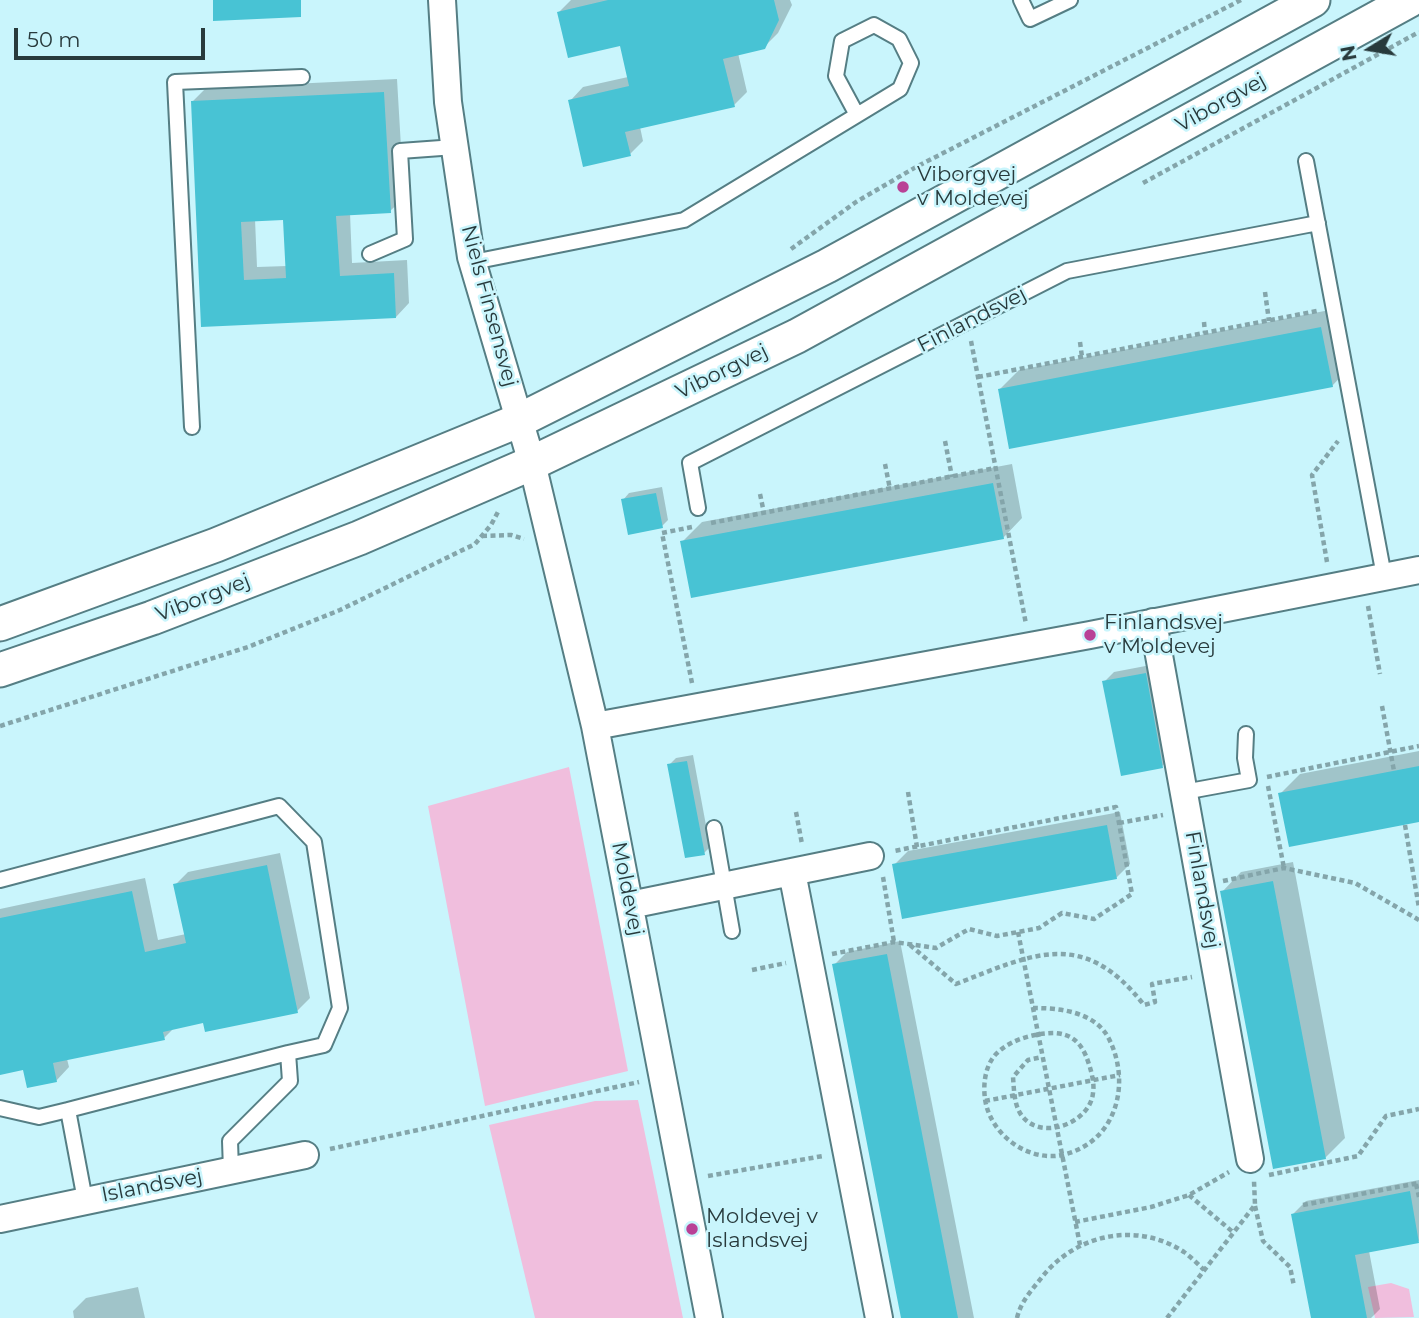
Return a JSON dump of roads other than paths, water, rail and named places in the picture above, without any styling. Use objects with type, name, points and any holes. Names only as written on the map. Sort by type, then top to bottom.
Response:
[{"type":"street","name":"Niels Finsensvej","points":[[442,0],[448,102],[473,261],[532,463]]},
{"type":"street","points":[[0,624],[216,545],[520,420],[827,266],[1313,0]]},
{"type":"street","name":"Viborgvej","points":[[0,670],[152,618],[359,538],[532,463],[797,336],[1410,0]]},
{"type":"street","name":"Moldevej","points":[[532,463],[595,726],[709,1318]]},
{"type":"street","points":[[595,726],[1030,646],[1419,569]]},
{"type":"street","name":"Finlandsvej","points":[[1153,622],[1252,1169]]},
{"type":"street","points":[[630,905],[875,855]]},
{"type":"street","points":[[799,871],[809,958],[879,1318]]},
{"type":"street","name":"Islandsvej","points":[[0,1219],[305,1155]]},
{"type":"lane","points":[[1021,0],[1030,19],[1070,0]]},
{"type":"lane","points":[[473,261],[684,219],[900,89],[911,63],[899,39],[874,25],[842,41],[836,76],[857,114]]},
{"type":"lane","points":[[191,428],[175,82],[302,77]]},
{"type":"lane","points":[[370,254],[405,239],[400,151],[455,147]]},
{"type":"lane","points":[[1306,161],[1354,419],[1374,578]]},
{"type":"lane","name":"Finlandsvej","points":[[698,508],[690,463],[1067,271],[1318,223]]},
{"type":"lane","points":[[1184,792],[1249,780],[1245,758],[1246,734]]},
{"type":"lane","points":[[0,880],[279,806],[314,842],[340,1008],[324,1045],[246,1062],[39,1117],[0,1108]]},
{"type":"lane","points":[[714,828],[732,931]]},
{"type":"lane","points":[[231,1171],[230,1141],[290,1082],[288,1054]]},
{"type":"lane","points":[[68,1111],[85,1200]]},
{"type":"place","name":"Viborgvej v Moldevej","points":[[903,187]]},
{"type":"place","name":"Finlandsvej v Moldevej","points":[[1090,635]]},
{"type":"place","name":"Moldevej v Islandsvej","points":[[692,1229]]}]
